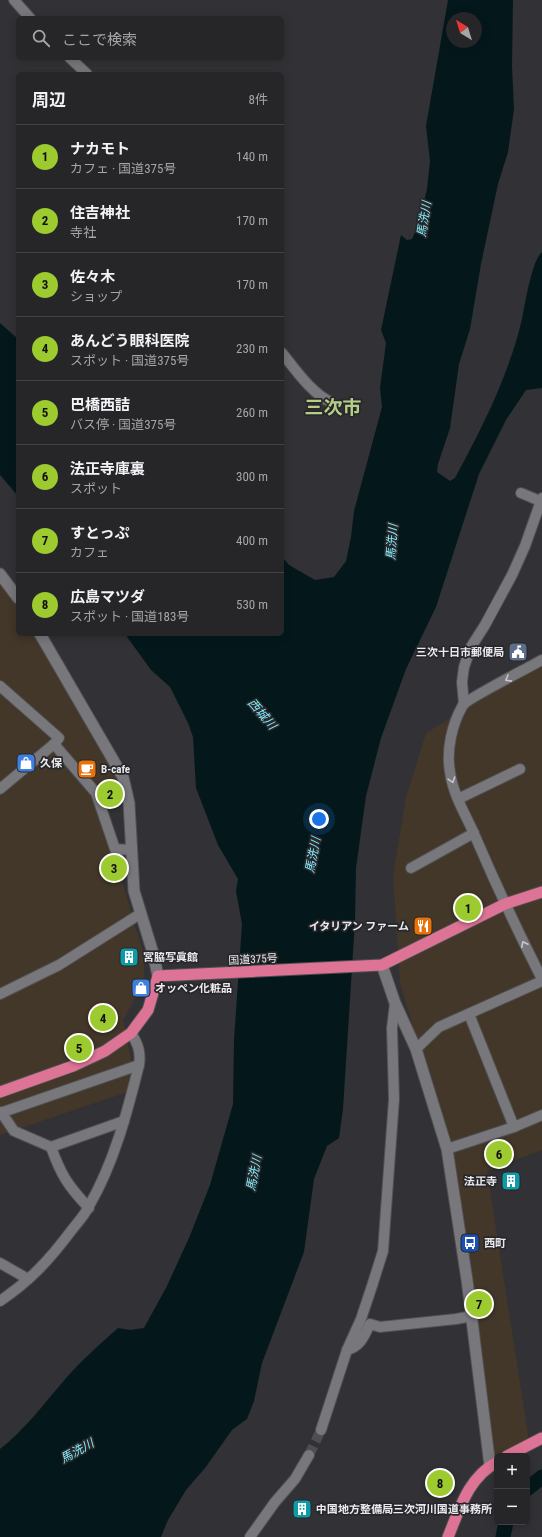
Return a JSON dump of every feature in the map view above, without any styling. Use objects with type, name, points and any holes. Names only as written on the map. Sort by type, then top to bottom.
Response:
[{"type":"highway","name":"国道375号","points":[[158,976],[382,965],[505,904],[542,892]]},
{"type":"highway","points":[[0,1092],[73,1066],[105,1051],[131,1033],[148,1010],[158,976]]},
{"type":"highway","points":[[513,1453],[542,1438]]},
{"type":"highway","points":[[448,1537],[471,1485],[480,1474],[493,1464]]},
{"type":"street","points":[[14,0],[28,16]]},
{"type":"street","points":[[72,60],[85,72]]},
{"type":"street","points":[[284,355],[306,382],[325,400],[331,402]]},
{"type":"street","points":[[416,1049],[439,1027],[542,980],[505,904],[474,832],[463,813],[450,773],[448,753],[452,731],[464,704],[462,682],[464,667],[471,647],[485,625],[512,575],[525,546],[541,499],[521,493]]},
{"type":"street","points":[[0,574],[16,595]]},
{"type":"street","points":[[41,636],[123,777],[130,803],[134,891],[153,952],[158,976]]},
{"type":"street","points":[[464,704],[542,660]]},
{"type":"street","points":[[0,686],[59,738],[54,744],[0,789]]},
{"type":"street","points":[[54,744],[96,792],[115,849],[132,850]]},
{"type":"street","points":[[458,799],[520,769]]},
{"type":"street","points":[[411,868],[474,832]]},
{"type":"street","points":[[0,994],[59,965],[140,914]]},
{"type":"street","points":[[382,965],[395,1003],[416,1049],[447,1149],[493,1464]]},
{"type":"street","points":[[321,1430],[348,1350],[361,1319],[383,1251],[394,1099],[392,1028],[395,1003]]},
{"type":"street","points":[[469,1014],[514,1127]]},
{"type":"street","points":[[0,1301],[28,1279],[48,1260],[89,1208],[102,1181],[124,1121],[139,1066],[140,1046],[131,1033]]},
{"type":"street","points":[[124,1121],[51,1146],[14,1131],[1,1113],[139,1066]]},
{"type":"street","points":[[447,1149],[514,1127],[542,1115]]},
{"type":"street","points":[[51,1146],[60,1171],[72,1191],[89,1208]]},
{"type":"street","points":[[0,1263],[28,1279]]},
{"type":"street","points":[[348,1350],[354,1348],[362,1342],[370,1324],[380,1327],[472,1316]]},
{"type":"street","points":[[250,1537],[275,1502],[295,1479],[309,1455]]},
{"type":"shaded area","points":[[0,571],[16,592],[16,636],[45,636],[130,797],[102,812],[144,956],[144,982],[123,1020],[137,1089],[0,1135]]},
{"type":"shaded area","points":[[542,662],[542,1150],[487,1171],[530,1447],[509,1453],[494,1453],[494,1457],[491,1458],[450,1151],[400,983],[393,875],[406,797],[426,733]]},
{"type":"water","points":[[448,0],[513,0],[512,66],[514,109],[508,152],[498,184],[481,264],[470,329],[459,364],[450,428],[438,464],[437,472],[450,481],[455,478],[485,420],[510,360],[522,319],[532,273],[538,257],[542,252],[542,388],[526,390],[506,420],[479,474],[436,607],[406,669],[381,738],[366,796],[356,868],[355,921],[343,1109],[339,1138],[327,1146],[314,1179],[304,1252],[262,1363],[254,1401],[247,1419],[232,1430],[205,1468],[186,1490],[168,1520],[161,1537],[0,1537],[0,1449],[27,1424],[79,1364],[118,1328],[130,1330],[144,1328],[167,1286],[189,1238],[210,1185],[233,1104],[234,1040],[242,924],[236,891],[238,879],[218,845],[196,788],[193,737],[188,723],[170,687],[151,670],[126,636],[284,636],[284,559],[289,565],[315,580],[334,577],[346,561],[354,511],[382,407],[380,388],[386,343],[381,330],[401,235],[407,240],[412,239],[419,223],[427,189],[430,161],[426,126]]},
{"type":"water","points":[[0,323],[16,337],[16,494],[0,475]]},
{"type":"waterway","points":[[530,1487],[542,1477]]},
{"type":"waterway","points":[[503,1537],[505,1525]]},
{"type":"tunnel","points":[[309,1455],[321,1430]]},
{"type":"place","name":"三次十日市郵便局","points":[[518,652]]},
{"type":"place","name":"久保","points":[[26,763]]},
{"type":"place","name":"B-cafe","points":[[87,769]]},
{"type":"place","name":"住吉神社","points":[[110,794]]},
{"type":"place","name":"佐々木","points":[[114,868]]},
{"type":"place","name":"ナカモト","points":[[468,908]]},
{"type":"place","name":"イタリアン ファーム","points":[[423,926]]},
{"type":"place","name":"宮脇写眞館","points":[[129,957]]},
{"type":"place","name":"オッペン化粧品","points":[[141,988]]},
{"type":"place","name":"あんどう眼科医院","points":[[103,1018]]},
{"type":"place","name":"巴橋西詰","points":[[79,1048]]},
{"type":"place","name":"法正寺庫裏","points":[[499,1154]]},
{"type":"place","name":"法正寺","points":[[511,1181]]},
{"type":"place","name":"西町","points":[[470,1243]]},
{"type":"place","name":"すとっぷ","points":[[479,1304]]},
{"type":"place","name":"広島マツダ","points":[[440,1483]]},
{"type":"place","name":"中国地方整備局三次河川国道事務所","points":[[302,1509]]},
{"type":"district","name":"三次市","points":[[333,407]]},
{"type":"water label","name":"馬洗川","points":[[424,219]]},
{"type":"water label","name":"馬洗川","points":[[392,542]]},
{"type":"water label","name":"西城川","points":[[262,714]]},
{"type":"water label","name":"馬洗川","points":[[313,855]]},
{"type":"water label","name":"馬洗川","points":[[254,1173]]},
{"type":"water label","name":"馬洗川","points":[[77,1451]]}]
